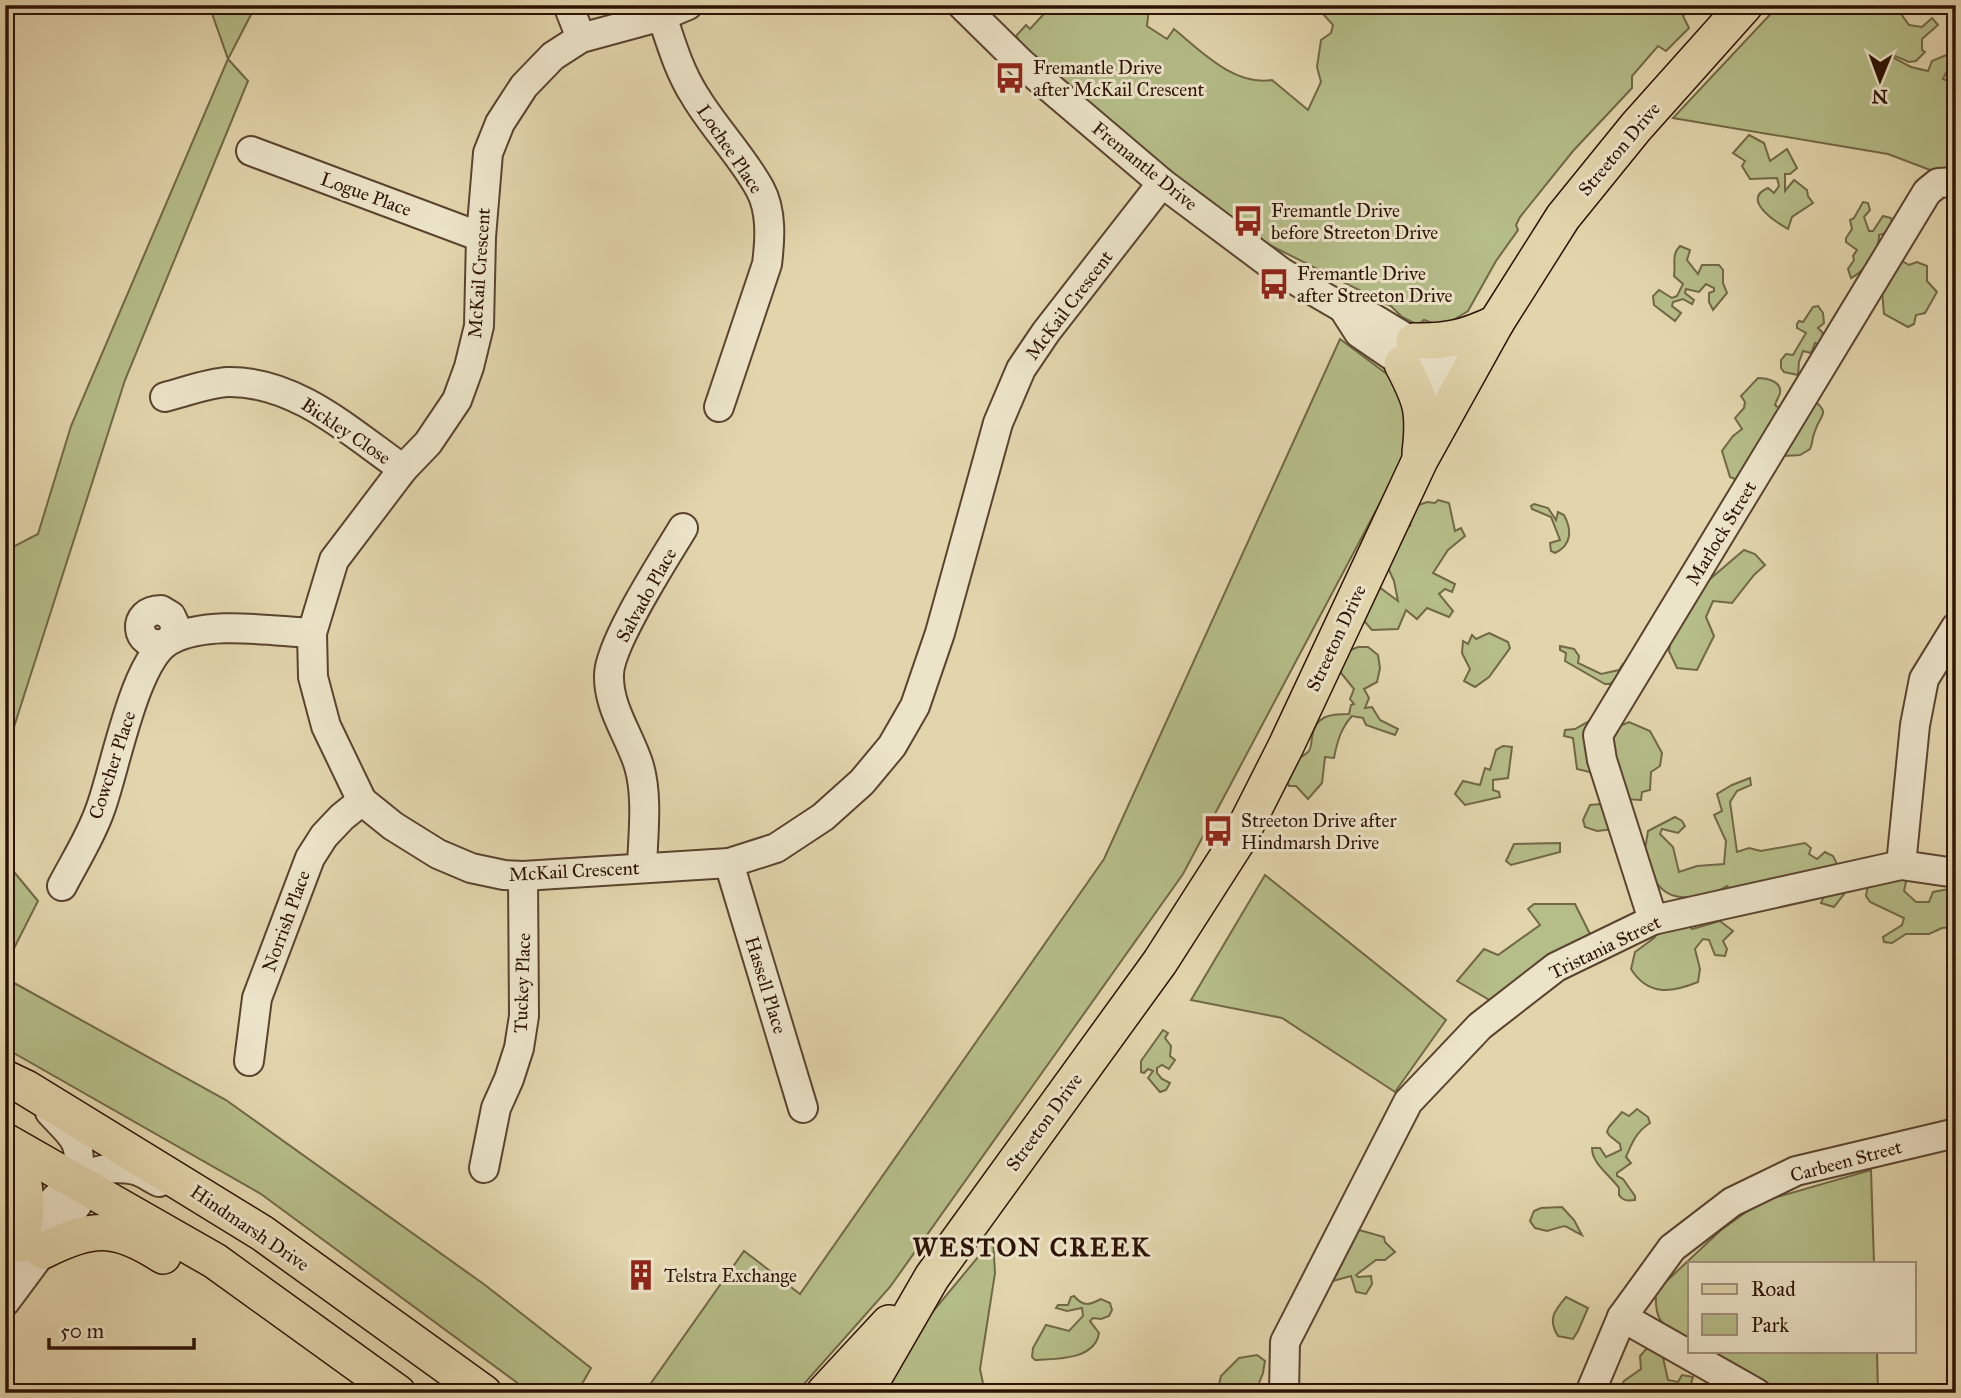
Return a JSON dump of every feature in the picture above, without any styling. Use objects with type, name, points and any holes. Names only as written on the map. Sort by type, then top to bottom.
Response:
[{"type":"main road","name":"Streeton Drive","points":[[865,1393],[932,1277],[1160,961],[1240,837],[1286,746],[1420,460],[1496,323],[1563,217],[1636,127],[1742,9]]},
{"type":"main road","points":[[1420,460],[1423,433],[1420,397],[1408,353],[1464,338],[1496,323]]},
{"type":"main road","name":"Hindmarsh Drive","points":[[15,1083],[240,1218],[484,1393]]},
{"type":"main road","points":[[5,1141],[78,1180],[215,1261],[398,1393]]},
{"type":"main road","points":[[5,1149],[23,1178],[27,1206],[23,1254],[89,1232],[102,1231],[132,1238],[314,1354],[354,1359]]},
{"type":"main road","name":"Streeton Drive","points":[[824,1393],[932,1277]]},
{"type":"street","points":[[568,5],[582,38]]},
{"type":"street","name":"McKail Crescent","points":[[688,5],[662,16],[582,38],[553,55],[524,86],[500,123],[488,153],[481,237],[479,326],[457,400],[428,443],[403,469],[334,560],[312,633],[313,677],[326,726],[362,801],[393,826],[438,854],[471,868],[523,876],[729,863],[776,848],[822,817],[862,782],[892,746],[915,706],[936,645],[998,423],[1021,369],[1046,332],[1162,183]]},
{"type":"street","name":"Fremantle Drive","points":[[962,5],[1022,64],[1162,183],[1281,272],[1343,308],[1371,317],[1408,353],[1461,386]]},
{"type":"street","name":"Lochee Place","points":[[662,16],[678,62],[694,96],[762,191],[769,225],[767,264],[719,407]]},
{"type":"street","name":"Logue Place","points":[[251,151],[481,237]]},
{"type":"street","name":"Marlock Street","points":[[1653,920],[1602,760],[1598,735],[1927,192],[1938,183],[1956,182]]},
{"type":"street","name":"Bickley Close","points":[[165,397],[226,382],[264,385],[309,403],[403,469]]},
{"type":"street","name":"Salvado Place","points":[[642,867],[643,802],[640,769],[612,698],[608,674],[620,639],[683,528]]},
{"type":"street","points":[[1901,864],[1915,725],[1924,680],[1956,627]]},
{"type":"street","name":"Cowcher Place","points":[[62,886],[100,811],[140,678],[167,642],[207,628],[312,633]]},
{"type":"street","name":"Norrish Place","points":[[249,1061],[257,999],[310,858],[324,836],[362,801]]},
{"type":"street","name":"Hassell Place","points":[[729,863],[803,1108]]},
{"type":"street","name":"Tristania Street","points":[[1284,1393],[1285,1342],[1408,1102],[1480,1026],[1556,967],[1653,920],[1901,864],[1956,873]]},
{"type":"street","name":"Tuckey Place","points":[[484,1168],[496,1108],[519,1048],[524,1016],[523,876]]},
{"type":"street","points":[[5,1302],[23,1254],[77,1205],[80,1195],[80,1160],[76,1140],[15,1083]]},
{"type":"street","name":"Carbeen Street","points":[[1590,1393],[1622,1317],[1672,1248],[1732,1202],[1796,1171],[1956,1133]]},
{"type":"street","points":[[78,1180],[109,1169],[137,1170],[240,1218]]},
{"type":"street","points":[[1622,1317],[1756,1393]]},
{"type":"green space","points":[[209,5],[256,5],[228,59]]},
{"type":"green space","points":[[1052,5],[1146,5],[1149,8],[1147,26],[1167,39],[1174,29],[1219,65],[1244,78],[1272,80],[1308,110],[1321,82],[1317,67],[1321,40],[1331,33],[1333,25],[1323,14],[1335,5],[1692,5],[1683,16],[1689,28],[1666,51],[1658,46],[1632,76],[1632,88],[1573,151],[1520,217],[1516,225],[1518,230],[1496,261],[1468,311],[1442,327],[1424,320],[1418,325],[1402,317],[1391,306],[1232,226],[1011,50],[1019,41],[1016,36],[1026,25],[1030,29]]},
{"type":"green space","points":[[1779,5],[1865,5],[1864,9],[1901,14],[1909,25],[1922,27],[1932,18],[1938,25],[1922,39],[1922,50],[1925,52],[1916,61],[1909,62],[1890,56],[1911,67],[1928,71],[1932,61],[1956,51],[1956,71],[1946,73],[1943,79],[1956,84],[1956,174],[1938,173],[1888,154],[1673,118]]},
{"type":"green space","points":[[228,59],[248,81],[125,380],[5,755],[5,606],[8,594],[5,592],[5,551],[38,534],[71,426]]},
{"type":"green space","points":[[1749,135],[1764,143],[1770,161],[1787,149],[1797,168],[1790,174],[1785,174],[1785,191],[1794,180],[1807,190],[1813,203],[1792,217],[1788,229],[1768,215],[1759,204],[1761,193],[1768,188],[1774,193],[1779,186],[1777,178],[1750,179],[1742,166],[1745,161],[1733,153]]},
{"type":"green space","points":[[1863,202],[1868,203],[1870,210],[1864,217],[1869,231],[1873,231],[1883,216],[1891,218],[1893,226],[1890,232],[1879,235],[1877,247],[1870,260],[1851,278],[1848,269],[1857,250],[1846,242],[1846,238],[1852,229],[1850,220]]},
{"type":"green space","points":[[1680,246],[1690,250],[1687,260],[1698,274],[1702,265],[1719,265],[1723,270],[1723,283],[1727,293],[1713,310],[1709,293],[1714,291],[1714,288],[1706,284],[1699,292],[1686,289],[1685,293],[1694,300],[1692,304],[1683,299],[1673,302],[1672,306],[1681,313],[1675,321],[1654,305],[1653,296],[1659,290],[1672,298],[1677,296],[1683,284],[1674,276],[1675,256]]},
{"type":"green space","points":[[1902,261],[1909,265],[1917,262],[1927,266],[1927,281],[1937,292],[1925,313],[1916,315],[1914,324],[1908,327],[1884,314],[1882,291]]},
{"type":"green space","points":[[1818,306],[1823,313],[1824,323],[1818,328],[1823,333],[1820,345],[1815,343],[1811,353],[1803,351],[1798,375],[1784,372],[1781,360],[1786,354],[1793,355],[1806,333],[1797,328],[1797,324],[1799,321],[1803,322],[1813,307]]},
{"type":"green space","points":[[1340,339],[1431,407],[1183,874],[890,1287],[796,1393],[644,1393],[744,1251],[800,1294],[1104,859]]},
{"type":"green space","points":[[1758,378],[1779,386],[1780,393],[1775,405],[1782,410],[1814,400],[1822,409],[1823,415],[1810,449],[1800,455],[1784,456],[1773,444],[1740,481],[1730,477],[1722,451],[1742,429],[1735,418],[1744,408],[1745,402],[1741,396]]},
{"type":"green space","points":[[1438,500],[1449,503],[1455,531],[1461,528],[1465,536],[1448,550],[1433,573],[1455,584],[1452,592],[1445,589],[1439,594],[1453,611],[1449,617],[1427,608],[1417,619],[1406,610],[1398,629],[1372,630],[1358,614],[1379,587],[1398,601],[1394,581],[1384,559],[1398,530],[1410,526],[1413,507]]},
{"type":"green space","points":[[1534,504],[1548,508],[1556,520],[1558,512],[1564,515],[1569,537],[1561,550],[1555,553],[1551,551],[1550,543],[1560,540],[1551,517],[1532,509]]},
{"type":"green space","points":[[1744,550],[1755,554],[1765,565],[1732,603],[1713,601],[1706,617],[1714,636],[1697,670],[1677,668],[1669,651],[1672,633],[1703,585]]},
{"type":"green space","points":[[1489,633],[1508,642],[1510,648],[1489,677],[1475,687],[1464,681],[1470,669],[1462,653],[1463,641],[1468,644],[1472,635],[1476,639]]},
{"type":"green space","points":[[1560,646],[1574,649],[1579,656],[1578,663],[1601,674],[1619,670],[1627,663],[1629,669],[1610,684],[1605,684],[1565,661],[1566,653],[1560,650]]},
{"type":"green space","points":[[1368,647],[1378,655],[1380,668],[1377,682],[1364,689],[1369,698],[1365,708],[1372,707],[1380,720],[1398,729],[1395,735],[1366,725],[1363,718],[1352,716],[1340,736],[1334,758],[1325,757],[1322,783],[1308,799],[1296,786],[1289,786],[1283,773],[1292,762],[1309,750],[1314,730],[1320,720],[1330,715],[1349,714],[1351,705],[1354,704],[1350,699],[1354,689],[1339,667],[1348,651]]},
{"type":"green space","points":[[1593,719],[1610,730],[1629,722],[1650,731],[1662,753],[1660,766],[1651,772],[1650,790],[1642,792],[1641,800],[1625,799],[1615,829],[1597,831],[1585,827],[1583,820],[1590,805],[1601,804],[1608,807],[1594,773],[1577,769],[1573,738],[1564,736],[1565,730],[1575,729]]},
{"type":"green space","points":[[1503,746],[1512,747],[1508,778],[1493,780],[1493,790],[1499,792],[1500,797],[1465,805],[1455,794],[1463,781],[1480,785],[1485,768],[1490,770],[1496,750]]},
{"type":"green space","points":[[1750,778],[1751,785],[1737,791],[1730,802],[1737,852],[1749,848],[1761,851],[1805,843],[1811,848],[1809,854],[1817,859],[1825,852],[1833,856],[1839,868],[1834,872],[1844,894],[1834,907],[1821,903],[1829,884],[1754,882],[1748,891],[1735,894],[1727,886],[1718,891],[1718,896],[1696,906],[1686,897],[1665,892],[1651,875],[1643,862],[1648,831],[1675,817],[1685,826],[1678,833],[1662,829],[1660,834],[1673,847],[1679,872],[1697,866],[1724,864],[1726,841],[1714,815],[1722,811],[1717,794]]},
{"type":"green space","points":[[1560,843],[1560,852],[1511,865],[1506,861],[1514,844]]},
{"type":"green space","points":[[5,861],[38,901],[5,966]]},
{"type":"green space","points":[[1265,875],[1446,1020],[1395,1092],[1282,1018],[1191,1000]]},
{"type":"green space","points":[[1907,877],[1904,891],[1916,902],[1929,902],[1933,892],[1956,890],[1956,923],[1952,927],[1929,934],[1906,934],[1892,943],[1884,942],[1883,937],[1902,925],[1904,918],[1870,902],[1866,896],[1868,884]]},
{"type":"green space","points":[[1534,904],[1575,904],[1592,938],[1493,1002],[1457,981],[1484,949],[1498,955],[1540,925],[1528,909]]},
{"type":"green space","points":[[1683,918],[1692,929],[1720,921],[1733,931],[1723,941],[1727,949],[1725,956],[1715,955],[1709,940],[1703,939],[1695,949],[1700,969],[1698,982],[1669,990],[1645,984],[1631,969],[1635,952],[1654,938],[1665,923]]},
{"type":"green space","points":[[5,978],[226,1100],[485,1285],[591,1368],[577,1393],[531,1393],[261,1194],[5,1048]]},
{"type":"green space","points":[[1163,1030],[1168,1033],[1165,1038],[1171,1046],[1170,1056],[1175,1060],[1169,1069],[1162,1065],[1157,1068],[1162,1079],[1170,1083],[1166,1090],[1160,1092],[1148,1078],[1153,1071],[1148,1069],[1144,1073],[1141,1072],[1141,1061]]},
{"type":"green space","points":[[1637,1109],[1648,1117],[1650,1123],[1638,1134],[1630,1147],[1626,1157],[1631,1163],[1617,1173],[1635,1196],[1635,1200],[1628,1200],[1619,1195],[1619,1188],[1598,1164],[1592,1148],[1600,1148],[1606,1157],[1621,1150],[1620,1144],[1607,1132],[1622,1112],[1629,1116]]},
{"type":"green space","points":[[1871,1170],[1874,1262],[1688,1262],[1688,1339],[1667,1327],[1659,1317],[1656,1291],[1721,1230],[1760,1202]]},
{"type":"green space","points":[[1562,1207],[1574,1220],[1582,1235],[1565,1226],[1547,1231],[1535,1228],[1530,1221],[1534,1211]]},
{"type":"green space","points":[[1359,1230],[1384,1237],[1385,1242],[1395,1252],[1385,1260],[1376,1260],[1356,1275],[1371,1276],[1372,1284],[1366,1294],[1356,1292],[1351,1276],[1333,1281]]},
{"type":"green space","points":[[993,1239],[995,1273],[980,1369],[985,1393],[883,1393],[925,1321]]},
{"type":"green space","points":[[1074,1296],[1084,1303],[1090,1304],[1101,1299],[1110,1303],[1112,1310],[1109,1316],[1093,1318],[1090,1321],[1099,1333],[1096,1342],[1083,1353],[1073,1356],[1035,1360],[1032,1357],[1033,1348],[1046,1325],[1069,1331],[1083,1316],[1082,1308],[1067,1311],[1056,1308],[1058,1305],[1068,1305]]},
{"type":"green space","points":[[1566,1297],[1588,1308],[1573,1339],[1558,1336],[1553,1325],[1556,1311]]},
{"type":"green space","points":[[1648,1347],[1662,1353],[1668,1380],[1678,1382],[1682,1375],[1693,1377],[1688,1393],[1676,1393],[1675,1390],[1663,1393],[1665,1386],[1654,1386],[1642,1393],[1617,1393],[1624,1381],[1641,1369],[1640,1356]]},
{"type":"green space","points":[[1711,1352],[1877,1352],[1878,1393],[1786,1393]]},
{"type":"green space","points":[[1257,1355],[1265,1361],[1255,1393],[1217,1393],[1221,1376],[1239,1358]]},
{"type":"place","name":"Fremantle Drive after McKail Crescent","points":[[1010,78]]},
{"type":"place","name":"Fremantle Drive before Streeton Drive","points":[[1248,221]]},
{"type":"place","name":"Fremantle Drive after Streeton Drive","points":[[1274,284]]},
{"type":"place","name":"Streeton Drive after Hindmarsh Drive","points":[[1218,831]]},
{"type":"place","name":"Telstra Exchange","points":[[641,1275]]},
{"type":"district","name":"WESTON CREEK","points":[[1032,1247]]}]
